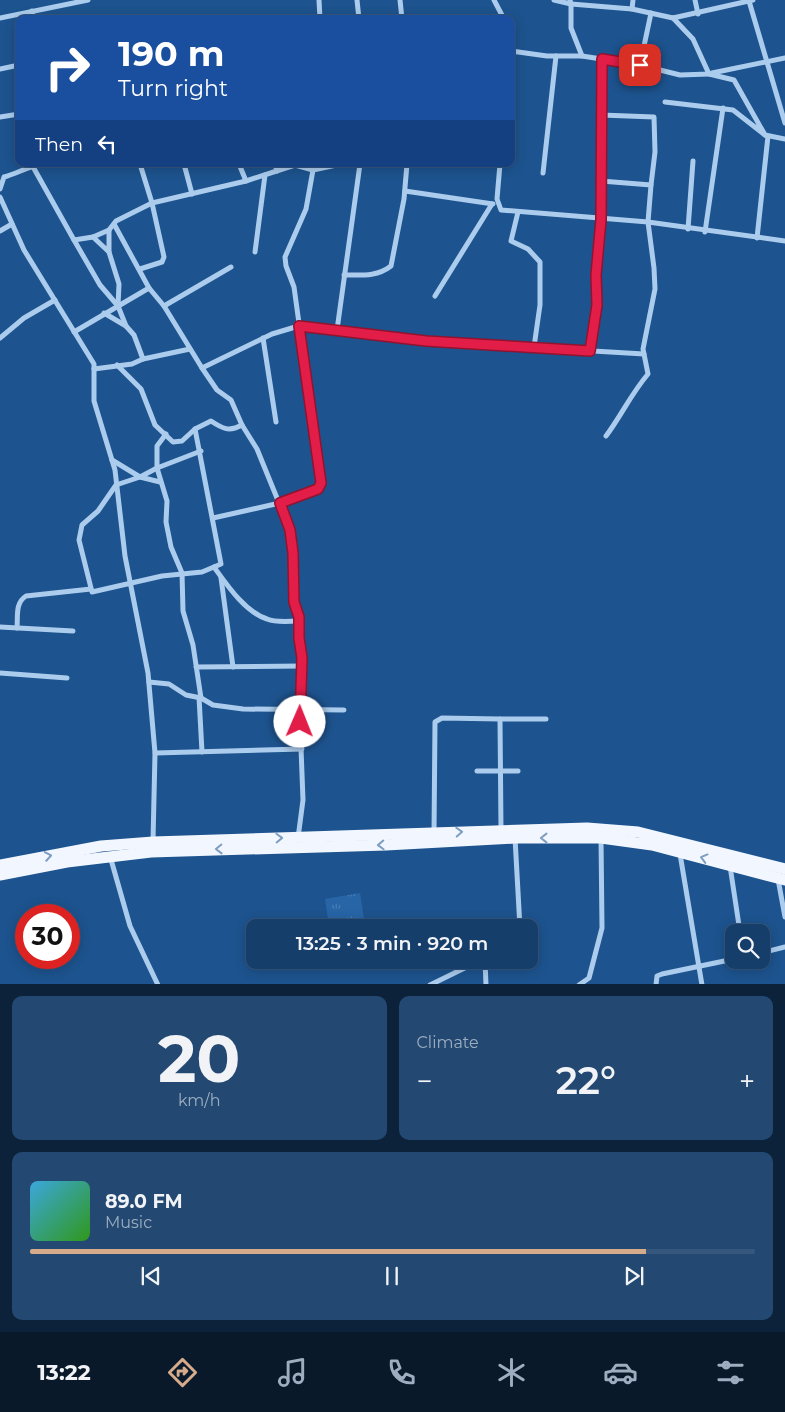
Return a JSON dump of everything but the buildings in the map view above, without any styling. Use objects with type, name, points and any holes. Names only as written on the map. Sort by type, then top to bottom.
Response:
[{"type":"main road","points":[[0,865],[101,846],[153,842],[501,830],[603,833],[626,840],[678,846],[781,873]]},
{"type":"main road","points":[[0,875],[110,856],[187,850],[386,845],[603,833]]},
{"type":"main road","points":[[678,846],[729,864],[781,873]]},
{"type":"street","points":[[0,18],[88,0]]},
{"type":"street","points":[[319,0],[320,15]]},
{"type":"street","points":[[357,0],[359,15]]},
{"type":"street","points":[[400,0],[402,15]]},
{"type":"street","points":[[494,0],[502,15]]},
{"type":"street","points":[[554,0],[632,9],[672,18],[698,14],[751,0],[785,123]]},
{"type":"street","points":[[632,9],[633,0]]},
{"type":"street","points":[[695,0],[698,14]]},
{"type":"street","points":[[719,0],[721,8]]},
{"type":"street","points":[[571,2],[571,28],[582,56]]},
{"type":"street","points":[[32,11],[33,15]]},
{"type":"street","points":[[640,65],[651,13]]},
{"type":"street","points":[[672,18],[693,39],[709,74]]},
{"type":"street","points":[[515,51],[556,56],[582,56],[640,65],[680,75],[709,74],[785,58]]},
{"type":"street","points":[[543,173],[556,56]]},
{"type":"street","points":[[590,351],[597,305],[596,275],[601,220],[602,59]]},
{"type":"street","points":[[0,69],[15,66]]},
{"type":"street","points":[[709,74],[734,80],[766,136],[757,238]]},
{"type":"street","points":[[665,102],[700,108],[733,110],[766,136],[785,139]]},
{"type":"street","points":[[705,232],[723,108]]},
{"type":"street","points":[[0,117],[15,115]]},
{"type":"street","points":[[601,115],[654,117],[655,152],[648,222],[654,268],[654,289],[643,348],[648,374],[631,394],[622,415],[606,436]]},
{"type":"street","points":[[688,229],[693,161]]},
{"type":"street","points":[[0,188],[4,177],[21,172],[29,167]]},
{"type":"street","points":[[33,167],[100,285],[118,306],[126,326]]},
{"type":"street","points":[[140,269],[164,260],[152,203],[141,167]]},
{"type":"street","points":[[185,167],[192,194]]},
{"type":"street","points":[[241,167],[246,181]]},
{"type":"street","points":[[276,167],[277,171]]},
{"type":"street","points":[[118,306],[119,284],[109,252],[110,230],[116,221],[152,203],[246,181],[289,167]]},
{"type":"street","points":[[213,518],[280,503],[318,489],[321,483],[294,287],[286,266],[285,257],[306,209],[313,167]]},
{"type":"street","points":[[337,330],[360,167]]},
{"type":"street","points":[[344,275],[374,275],[384,272],[391,266],[405,191],[407,167]]},
{"type":"street","points":[[500,167],[497,199],[501,210],[601,220],[648,222],[705,232],[785,241]]},
{"type":"street","points":[[255,252],[265,175]]},
{"type":"street","points":[[601,181],[651,185]]},
{"type":"street","points":[[405,191],[499,205]]},
{"type":"street","points":[[0,197],[24,250],[94,364],[94,401],[112,460],[130,584],[149,682],[155,753],[153,842]]},
{"type":"street","points":[[436,296],[492,204]]},
{"type":"street","points":[[518,212],[511,241],[528,249],[540,262],[540,305],[534,347]]},
{"type":"street","points":[[0,231],[12,224]]},
{"type":"street","points":[[114,224],[149,288],[164,306],[202,368],[217,390],[231,400],[242,425],[257,450],[290,530],[293,553],[294,602],[299,621],[302,666],[300,709],[302,800],[298,838]]},
{"type":"street","points":[[74,240],[93,237],[110,230]]},
{"type":"street","points":[[93,237],[109,252]]},
{"type":"street","points":[[164,306],[230,267]]},
{"type":"street","points":[[74,332],[149,288]]},
{"type":"street","points":[[0,338],[24,318],[55,300]]},
{"type":"street","points":[[104,314],[126,326],[134,335],[143,359]]},
{"type":"street","points":[[202,368],[263,338],[299,326],[426,341],[644,354]]},
{"type":"street","points":[[263,338],[276,422]]},
{"type":"street","points":[[94,369],[132,364],[143,359],[190,349]]},
{"type":"street","points":[[117,365],[141,389],[155,425],[173,442],[182,441],[195,429],[211,421],[226,430],[233,430],[242,425]]},
{"type":"street","points":[[195,429],[201,451],[221,564],[202,572],[182,573],[92,592],[78,540],[82,525],[98,511],[116,485],[201,451]]},
{"type":"street","points":[[166,434],[157,446],[157,468],[167,501],[166,522],[171,547],[182,573],[183,610],[196,668],[200,698],[202,752]]},
{"type":"street","points":[[112,460],[140,477],[160,482]]},
{"type":"street","points":[[214,567],[254,612],[265,619],[299,621]]},
{"type":"street","points":[[221,576],[233,667]]},
{"type":"street","points":[[17,628],[18,607],[20,601],[26,596],[92,589]]},
{"type":"street","points":[[0,626],[73,631]]},
{"type":"street","points":[[196,668],[302,666]]},
{"type":"street","points":[[0,673],[67,678]]},
{"type":"street","points":[[149,682],[169,684],[186,694],[200,698],[213,705],[243,709],[344,710]]},
{"type":"street","points":[[434,833],[434,722],[442,718],[546,720]]},
{"type":"street","points":[[500,720],[501,830]]},
{"type":"street","points":[[155,753],[302,750]]},
{"type":"street","points":[[477,770],[518,771]]},
{"type":"street","points":[[579,984],[589,978],[602,928],[603,833]]},
{"type":"street","points":[[515,838],[520,919]]},
{"type":"street","points":[[678,846],[702,984]]},
{"type":"street","points":[[110,856],[130,926],[158,984]]},
{"type":"street","points":[[729,864],[739,924]]},
{"type":"street","points":[[781,873],[785,916]]},
{"type":"street","points":[[770,951],[785,947]]},
{"type":"street","points":[[656,984],[657,976],[725,961]]},
{"type":"street","points":[[430,984],[463,969]]},
{"type":"street","points":[[484,969],[486,984]]},
{"type":"green space","points":[[360,893],[364,919],[328,919],[325,899]]},
{"type":"route","points":[[300,722],[302,658],[299,638],[299,617],[294,602],[293,553],[290,530],[280,503],[318,489],[321,483],[321,472],[299,326],[426,341],[590,351],[597,305],[596,275],[601,220],[602,59],[640,65]]}]
